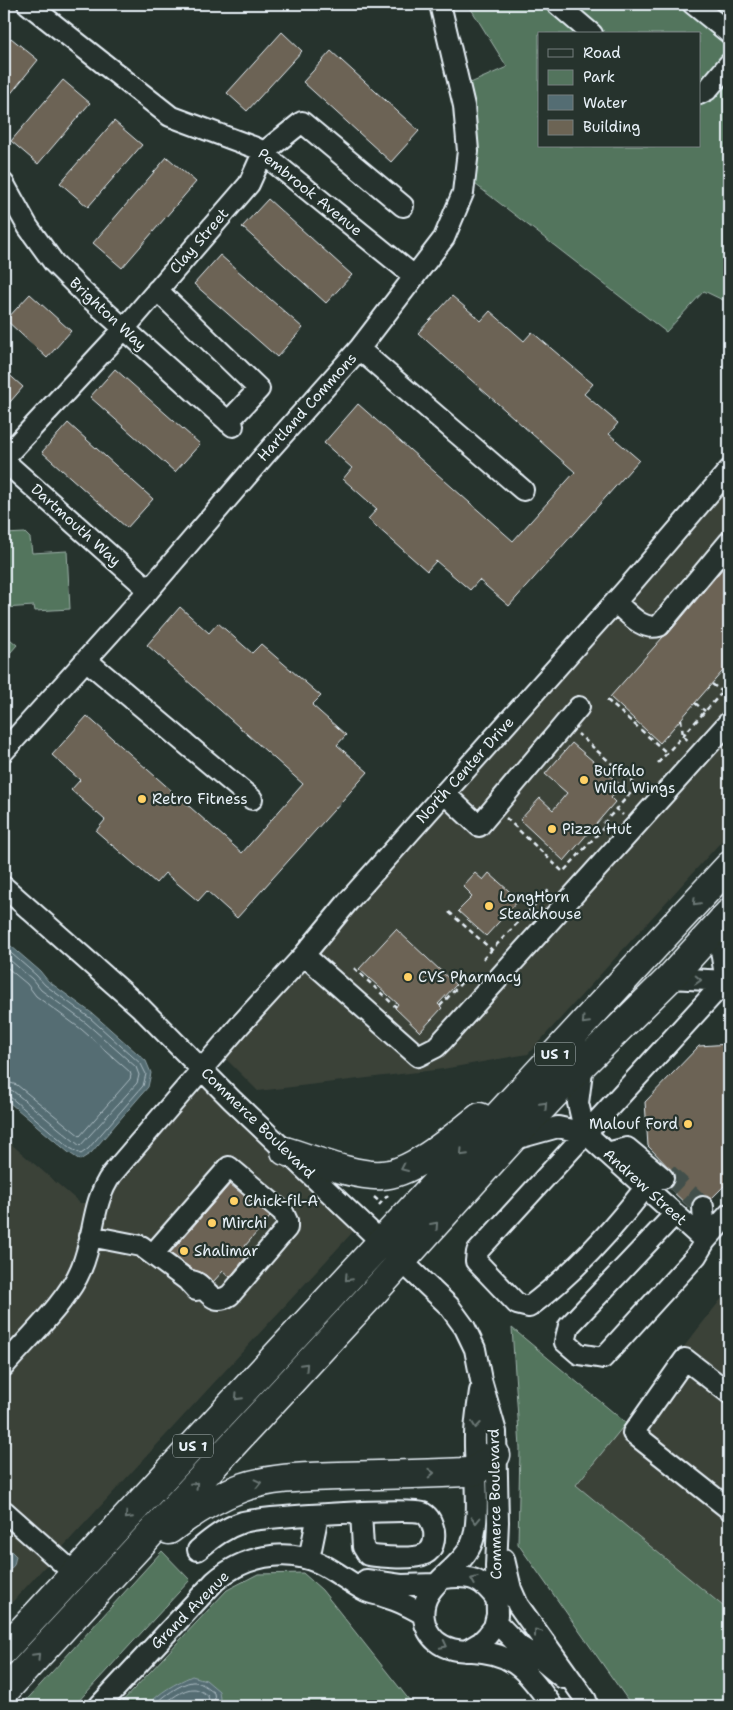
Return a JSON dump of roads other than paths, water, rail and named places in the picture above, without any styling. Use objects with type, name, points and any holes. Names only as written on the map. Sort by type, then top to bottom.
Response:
[{"type":"highway","name":"US 1","points":[[4,1650],[729,866]]},
{"type":"highway","name":"US 1","points":[[4,1692],[402,1261],[511,1140],[582,1064],[670,978],[723,920]]},
{"type":"highway","points":[[285,1151],[359,1173],[374,1175],[390,1174],[426,1157],[530,1080]]},
{"type":"highway","points":[[114,1572],[206,1504],[229,1492],[255,1484],[285,1479],[486,1463]]},
{"type":"street","name":"Pembrook Avenue","points":[[28,4],[170,116],[256,148],[414,276]]},
{"type":"street","name":"Hartland Commons","points":[[4,751],[149,590],[263,457],[360,349],[444,238],[463,194],[468,151],[464,106],[440,4]]},
{"type":"street","points":[[557,4],[590,32]]},
{"type":"street","points":[[693,4],[729,33]]},
{"type":"street","points":[[700,94],[707,90],[729,64]]},
{"type":"street","name":"Clay Street","points":[[4,459],[124,329],[249,184],[263,153],[302,122],[403,206]]},
{"type":"street","name":"Brighton Way","points":[[4,184],[28,227],[54,263],[83,292],[230,424],[259,388],[157,290]]},
{"type":"street","points":[[360,349],[523,490]]},
{"type":"street","name":"Dartmouth Way","points":[[4,459],[149,590]]},
{"type":"street","name":"North Center Drive","points":[[4,1366],[72,1287],[83,1265],[100,1195],[107,1181],[240,1026],[304,955],[351,898],[615,602],[729,470]]},
{"type":"street","points":[[615,602],[644,626],[652,628],[659,626],[729,542]]},
{"type":"street","points":[[86,660],[252,799]]},
{"type":"street","points":[[444,793],[479,826],[579,707]]},
{"type":"street","points":[[304,955],[418,1056],[428,1052],[442,1041],[729,722]]},
{"type":"street","name":"Commerce Boulevard","points":[[4,887],[140,1007],[285,1151],[449,1306],[475,1349],[481,1380],[475,1434],[486,1463],[498,1522],[497,1600]]},
{"type":"street","points":[[645,1188],[612,1230],[548,1292],[529,1307],[517,1304],[476,1261],[477,1252],[728,980],[723,920]]},
{"type":"street","points":[[670,978],[728,980]]},
{"type":"street","points":[[582,1064],[578,1103],[585,1133]]},
{"type":"street","name":"Andrew Street","points":[[511,1140],[558,1127],[585,1133],[705,1241]]},
{"type":"street","points":[[607,1153],[627,1148],[665,1175]]},
{"type":"street","points":[[90,1236],[141,1246],[187,1280],[206,1300],[215,1306],[225,1306],[234,1302],[272,1259],[273,1245],[287,1228],[287,1221],[283,1212],[230,1167],[153,1254]]},
{"type":"street","points":[[701,1209],[705,1241]]},
{"type":"street","points":[[675,1214],[570,1326],[565,1342],[579,1354],[603,1358],[696,1256],[705,1241],[729,1214]]},
{"type":"street","points":[[729,1393],[685,1359],[633,1433],[729,1509]]},
{"type":"street","name":"Commerce Boulevard","points":[[440,1581],[464,1557],[474,1539],[486,1463]]},
{"type":"street","points":[[4,1512],[74,1574]]},
{"type":"street","points":[[198,1550],[219,1532],[244,1522],[274,1518],[361,1513]]},
{"type":"street","points":[[309,1559],[318,1515]]},
{"type":"street","points":[[498,1522],[506,1569],[518,1605],[588,1703]]},
{"type":"street","name":"Grand Avenue","points":[[99,1706],[209,1587],[230,1569],[247,1561],[268,1556],[309,1559],[330,1569],[364,1590],[398,1602],[423,1614]]},
{"type":"street","name":"Grand Avenue","points":[[330,1569],[382,1583],[401,1585],[440,1581]]},
{"type":"street","points":[[466,1651],[481,1642],[491,1632],[496,1622],[497,1600],[487,1587],[475,1579],[462,1576],[440,1581],[426,1598],[423,1614],[428,1630],[437,1642],[450,1648],[466,1651],[491,1653],[510,1660],[532,1678],[552,1706]]},
{"type":"street","points":[[496,1622],[519,1646],[556,1672],[588,1703]]},
{"type":"water","points":[[4,940],[40,971],[48,981],[93,1014],[146,1061],[151,1073],[148,1087],[91,1153],[80,1160],[4,1098]]},
{"type":"water","points":[[4,1544],[16,1556],[14,1565],[4,1576]]},
{"type":"water","points":[[192,1676],[206,1680],[219,1691],[221,1706],[147,1706],[168,1689]]},
{"type":"tunnel","points":[[667,1173],[703,1207]]},
{"type":"place","name":"Buffalo Wild Wings","points":[[584,780]]},
{"type":"place","name":"Retro Fitness","points":[[142,799]]},
{"type":"place","name":"Pizza Hut","points":[[552,829]]},
{"type":"place","name":"LongHorn Steakhouse","points":[[489,906]]},
{"type":"place","name":"CVS Pharmacy","points":[[408,977]]},
{"type":"place","name":"Malouf Ford","points":[[688,1124]]},
{"type":"place","name":"Chick-fil-A","points":[[234,1201]]},
{"type":"place","name":"Mirchi","points":[[212,1223]]},
{"type":"place","name":"Shalimar","points":[[184,1251]]}]
